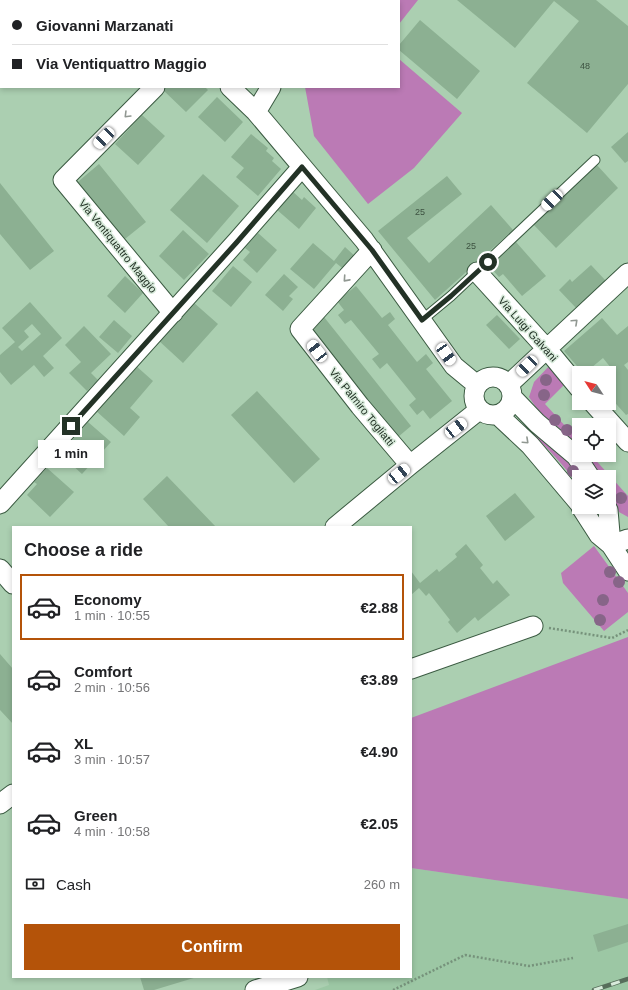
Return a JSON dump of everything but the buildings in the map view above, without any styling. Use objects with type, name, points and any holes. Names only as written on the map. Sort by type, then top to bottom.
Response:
[{"type":"street","name":"Via Ventiquattro Maggio","points":[[153,88],[63,180],[173,313]]},
{"type":"street","points":[[231,88],[256,112],[372,250],[454,366],[477,384]]},
{"type":"street","points":[[256,112],[270,88]]},
{"type":"street","points":[[0,504],[173,313],[302,167]]},
{"type":"street","name":"Via Palmiro Togliatti","points":[[372,250],[300,329],[360,406],[410,465]]},
{"type":"street","name":"Via Luigi Galvani","points":[[477,272],[546,348],[572,380]]},
{"type":"street","points":[[585,470],[576,456],[537,424],[510,391],[501,378],[492,377],[484,379],[477,384],[473,395],[476,406],[484,414],[491,416],[503,413],[508,408],[510,391],[546,348],[627,274]]},
{"type":"street","points":[[336,526],[479,410]]},
{"type":"street","points":[[599,410],[628,442]]},
{"type":"street","points":[[498,415],[530,444],[572,495]]},
{"type":"street","points":[[586,514],[599,534],[620,542]]},
{"type":"street","points":[[610,514],[620,542],[628,571]]},
{"type":"street","points":[[0,569],[12,583]]},
{"type":"street","points":[[412,669],[533,626]]},
{"type":"street","points":[[0,804],[12,795]]},
{"type":"street","points":[[255,990],[295,978]]},
{"type":"lane","points":[[422,320],[477,272],[595,160]]},
{"type":"path","points":[[533,626],[612,638],[628,630]]},
{"type":"path","points":[[394,990],[465,955],[529,966],[573,958]]},
{"type":"shaded area","points":[[400,0],[418,0],[400,23]]},
{"type":"shaded area","points":[[400,60],[462,113],[414,168],[368,204],[314,136],[305,88],[400,88]]},
{"type":"shaded area","points":[[551,364],[567,382],[545,404],[572,433],[572,441],[564,432],[539,412],[529,397],[534,382]]},
{"type":"shaded area","points":[[528,423],[572,460],[576,470],[572,470],[572,477],[539,440],[524,427]]},
{"type":"shaded area","points":[[591,462],[597,462],[605,470],[596,470]]},
{"type":"shaded area","points":[[616,483],[628,496],[628,517],[619,512],[616,506]]},
{"type":"shaded area","points":[[594,546],[628,593],[628,612],[604,631],[563,583],[561,573]]},
{"type":"shaded area","points":[[628,637],[628,899],[412,868],[412,718]]},
{"type":"shaded area","points":[[412,868],[628,899],[628,990],[315,990],[329,985],[327,978],[412,978]]},
{"type":"railway","points":[[594,990],[628,979]]},
{"type":"route","points":[[71,426],[237,242],[302,167],[372,250],[422,320],[488,262]]}]
